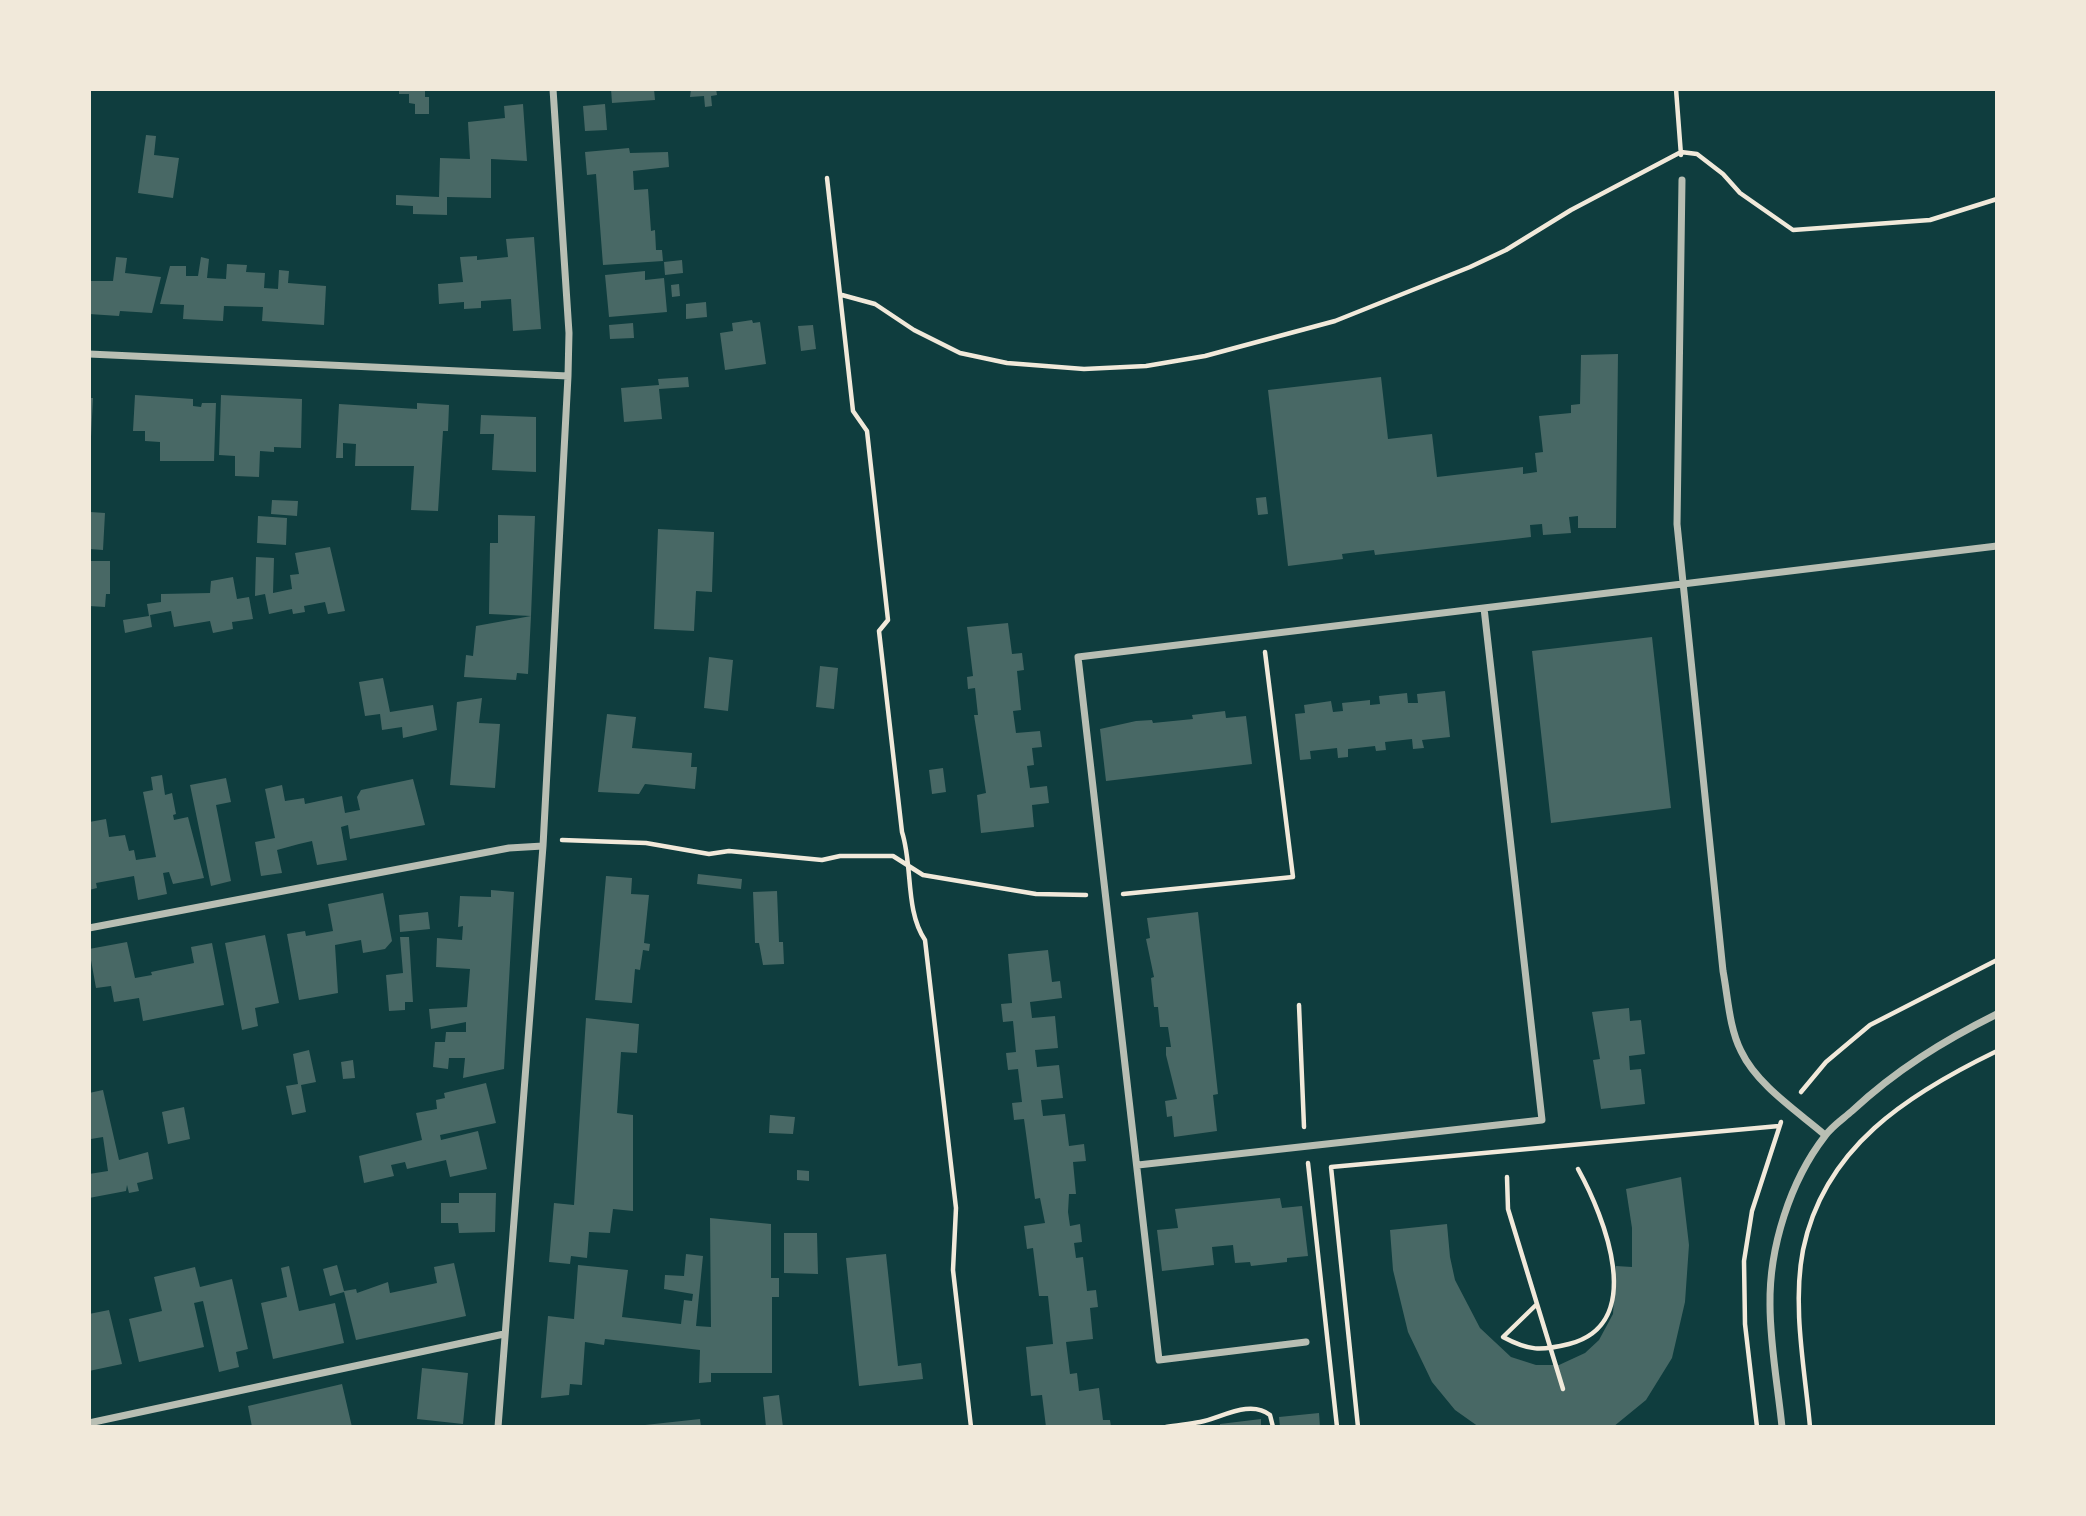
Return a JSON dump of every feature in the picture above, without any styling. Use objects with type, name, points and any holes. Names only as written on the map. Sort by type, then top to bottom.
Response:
[{"type":"street","points":[[498,1427],[543,843],[568,376],[569,332],[553,89]]},
{"type":"street","points":[[1682,180],[1677,524],[1723,971],[1734,1032],[1741,1052],[1755,1072],[1825,1135]]},
{"type":"street","points":[[89,354],[568,376]]},
{"type":"street","points":[[1306,1342],[1159,1360],[1078,657],[1997,547]]},
{"type":"street","points":[[1138,1165],[1542,1120],[1484,608]]},
{"type":"street","points":[[89,928],[543,843]]},
{"type":"street","points":[[1782,1427],[1770,1305],[1773,1264],[1780,1228],[1797,1184],[1825,1135],[1892,1076],[1941,1042],[1997,1014]]},
{"type":"street","points":[[89,1423],[504,1334]]},
{"type":"path","points":[[1676,89],[1682,180]]},
{"type":"path","points":[[842,295],[875,304],[914,330],[960,354],[1007,363],[1084,369],[1146,366],[1217,353],[1335,321],[1488,259],[1580,205],[1681,152],[1697,154],[1723,174],[1740,193],[1793,230],[1930,220],[1997,199]]},
{"type":"path","points":[[827,178],[853,411],[867,431],[888,620],[879,631],[916,928],[925,940],[956,1208],[953,1270],[971,1427]]},
{"type":"path","points":[[543,843],[646,843],[709,854],[729,851],[822,860],[840,856],[893,856],[923,875],[1036,894],[1107,896],[1293,877],[1263,635]]},
{"type":"path","points":[[1790,1105],[1826,1062],[1870,1025],[1997,960]]},
{"type":"path","points":[[1299,1004],[1300,1092],[1338,1427]]},
{"type":"path","points":[[1810,1427],[1799,1311],[1803,1251],[1821,1197],[1842,1159],[1887,1116],[1964,1067],[1997,1051]]},
{"type":"path","points":[[1331,1167],[1779,1126]]},
{"type":"path","points":[[1328,1143],[1358,1427]]},
{"type":"path","points":[[1537,1304],[1503,1337],[1526,1350],[1579,1342],[1598,1331],[1609,1314],[1613,1257],[1604,1224],[1578,1169]]},
{"type":"path","points":[[1507,1177],[1508,1209],[1563,1389]]},
{"type":"path","points":[[1166,1427],[1205,1421],[1229,1412],[1256,1409],[1270,1415],[1273,1427]]},
{"type":"building","points":[[399,89],[425,89],[425,97],[429,97],[429,114],[415,114],[415,104],[409,103],[409,94],[399,94]]},
{"type":"building","points":[[611,89],[654,89],[655,100],[612,103]]},
{"type":"building","points":[[691,89],[716,89],[717,95],[711,96],[712,106],[705,107],[704,96],[690,97]]},
{"type":"building","points":[[523,104],[527,161],[491,159],[491,198],[447,197],[447,215],[413,214],[413,206],[396,205],[396,195],[439,197],[440,158],[470,159],[468,122],[505,118],[504,106]]},
{"type":"building","points":[[605,104],[607,130],[585,131],[583,106]]},
{"type":"building","points":[[146,135],[156,136],[154,155],[179,158],[173,198],[138,193]]},
{"type":"building","points":[[629,148],[630,153],[668,152],[669,167],[633,171],[634,190],[648,189],[651,231],[655,230],[656,250],[662,250],[663,261],[603,265],[596,174],[587,175],[585,152]]},
{"type":"building","points":[[534,237],[541,329],[513,331],[511,299],[481,301],[481,308],[464,309],[464,302],[439,304],[438,284],[463,282],[460,257],[477,256],[477,260],[508,257],[506,239]]},
{"type":"building","points":[[116,257],[127,258],[125,273],[161,277],[152,313],[120,311],[119,316],[89,314],[89,281],[113,281]]},
{"type":"building","points":[[201,257],[209,259],[207,278],[226,279],[227,264],[247,265],[246,272],[265,273],[264,288],[278,289],[279,270],[289,271],[288,283],[326,286],[324,325],[262,321],[263,307],[224,306],[223,321],[183,319],[184,305],[160,304],[170,266],[186,266],[186,276],[198,276]]},
{"type":"building","points":[[682,260],[683,273],[665,275],[664,262]]},
{"type":"building","points":[[645,271],[645,280],[664,278],[667,312],[609,317],[605,275]]},
{"type":"building","points":[[679,284],[680,296],[672,297],[671,285]]},
{"type":"building","points":[[706,302],[707,317],[686,319],[686,304]]},
{"type":"building","points":[[752,320],[753,323],[760,322],[766,364],[725,370],[720,333],[733,331],[732,323]]},
{"type":"building","points":[[633,323],[634,338],[610,339],[609,325]]},
{"type":"building","points":[[813,325],[816,349],[801,351],[798,326]]},
{"type":"building","points":[[1618,354],[1616,528],[1578,528],[1578,516],[1569,517],[1571,533],[1543,535],[1542,524],[1530,525],[1531,537],[1375,555],[1374,550],[1342,554],[1343,559],[1288,566],[1268,390],[1381,377],[1388,439],[1432,434],[1437,477],[1523,467],[1523,474],[1537,472],[1535,453],[1543,452],[1539,416],[1571,413],[1571,405],[1580,404],[1581,355]]},
{"type":"building","points":[[688,377],[689,387],[659,389],[662,419],[624,422],[621,388],[659,385],[658,379]]},
{"type":"building","points":[[135,395],[193,399],[193,406],[201,407],[202,403],[216,403],[214,461],[160,461],[160,442],[145,441],[145,431],[133,431]]},
{"type":"building","points":[[221,395],[302,399],[301,448],[274,447],[274,452],[260,451],[259,477],[235,476],[235,456],[219,455]]},
{"type":"building","points":[[89,398],[93,398],[91,437],[89,437]]},
{"type":"building","points":[[417,403],[449,405],[448,431],[443,431],[438,511],[411,510],[414,466],[355,466],[356,444],[343,443],[343,458],[336,458],[339,404],[417,409]]},
{"type":"building","points":[[481,415],[536,417],[536,472],[492,470],[494,434],[480,434]]},
{"type":"building","points":[[1266,497],[1268,514],[1258,515],[1256,498]]},
{"type":"building","points":[[272,500],[298,501],[297,516],[271,514]]},
{"type":"building","points":[[90,512],[105,513],[103,550],[89,549]]},
{"type":"building","points":[[498,515],[535,516],[531,616],[489,614],[490,543],[498,543]]},
{"type":"building","points":[[258,516],[287,518],[286,545],[257,543]]},
{"type":"building","points":[[658,529],[714,532],[712,592],[696,591],[694,631],[654,629]]},
{"type":"building","points":[[330,547],[345,611],[328,614],[325,602],[304,606],[305,612],[293,614],[292,609],[269,614],[265,594],[255,596],[256,557],[274,558],[273,593],[292,589],[290,575],[299,574],[295,553]]},
{"type":"building","points":[[89,561],[110,561],[110,594],[106,594],[105,607],[89,606]]},
{"type":"building","points":[[233,577],[237,599],[249,597],[253,619],[232,622],[233,629],[213,633],[210,621],[174,627],[171,611],[150,615],[152,627],[125,633],[123,620],[149,616],[147,604],[161,602],[161,594],[210,593],[211,581]]},
{"type":"building","points":[[531,616],[528,674],[517,673],[516,680],[464,677],[466,655],[473,656],[476,626]]},
{"type":"building","points":[[1008,623],[1012,654],[1022,653],[1024,670],[1017,671],[1021,710],[1013,711],[1016,733],[1040,731],[1042,747],[1032,748],[1034,765],[1027,766],[1030,788],[1047,786],[1049,803],[1032,805],[1034,827],[981,833],[977,795],[986,793],[974,715],[978,715],[975,688],[968,689],[967,677],[973,676],[967,627]]},
{"type":"building","points":[[1652,637],[1671,808],[1551,823],[1532,651]]},
{"type":"building","points":[[709,657],[733,660],[728,711],[704,708]]},
{"type":"building","points":[[820,666],[838,668],[834,709],[816,707]]},
{"type":"building","points":[[383,678],[390,712],[433,705],[437,730],[403,738],[402,727],[382,730],[380,714],[365,716],[359,682]]},
{"type":"building","points":[[1445,691],[1450,737],[1422,740],[1424,748],[1413,749],[1412,739],[1385,742],[1386,750],[1376,751],[1375,746],[1348,749],[1348,757],[1338,758],[1337,748],[1310,751],[1311,759],[1300,760],[1295,714],[1305,713],[1304,705],[1331,701],[1333,712],[1343,711],[1342,703],[1370,700],[1370,705],[1380,704],[1379,696],[1407,693],[1408,703],[1418,703],[1417,694]]},
{"type":"building","points":[[482,698],[479,723],[500,724],[495,788],[450,785],[457,702]]},
{"type":"building","points":[[1225,711],[1226,718],[1246,716],[1252,764],[1106,781],[1100,729],[1136,721],[1152,720],[1153,723],[1193,719],[1192,715]]},
{"type":"building","points":[[607,714],[636,717],[632,748],[692,753],[691,767],[697,767],[695,789],[645,784],[639,794],[598,792]]},
{"type":"building","points":[[943,768],[946,792],[932,794],[929,770]]},
{"type":"building","points":[[162,775],[165,795],[172,793],[176,814],[173,815],[174,820],[188,817],[204,878],[173,884],[169,872],[163,873],[167,894],[138,900],[134,876],[96,883],[97,888],[89,890],[89,822],[106,819],[109,837],[125,835],[129,851],[134,850],[136,860],[156,857],[143,792],[153,790],[151,777]]},
{"type":"building","points":[[226,778],[231,802],[216,805],[231,881],[211,886],[190,785]]},
{"type":"building","points":[[413,779],[425,825],[350,839],[348,825],[341,827],[347,860],[317,865],[312,841],[277,850],[282,873],[261,876],[255,842],[275,838],[265,789],[282,785],[285,801],[304,798],[305,804],[342,796],[345,813],[360,810],[357,797],[361,790]]},
{"type":"building","points":[[698,874],[742,879],[741,889],[697,884]]},
{"type":"building","points":[[606,876],[632,878],[631,894],[649,895],[644,943],[650,944],[649,951],[643,950],[640,970],[635,969],[632,1003],[595,1000]]},
{"type":"building","points":[[491,890],[514,892],[504,1069],[463,1078],[465,1058],[449,1058],[448,1069],[433,1067],[435,1042],[445,1042],[446,1032],[466,1032],[466,1022],[431,1029],[429,1009],[467,1007],[470,969],[436,967],[437,938],[462,940],[463,926],[458,927],[460,896],[491,897]]},
{"type":"building","points":[[777,891],[779,942],[783,942],[784,964],[763,965],[759,943],[755,943],[753,892]]},
{"type":"building","points":[[383,893],[392,941],[385,949],[363,953],[361,940],[335,945],[338,993],[299,1000],[287,934],[305,931],[306,936],[333,931],[328,904]]},
{"type":"building","points":[[428,912],[430,929],[400,932],[399,915]]},
{"type":"building","points":[[1198,912],[1218,1094],[1213,1095],[1217,1131],[1174,1137],[1172,1116],[1167,1117],[1165,1101],[1177,1099],[1166,1055],[1166,1047],[1171,1047],[1168,1027],[1160,1027],[1158,1007],[1154,1007],[1151,978],[1154,977],[1146,939],[1150,938],[1147,918]]},
{"type":"building","points":[[265,935],[279,1003],[255,1008],[258,1026],[242,1030],[225,943]]},
{"type":"building","points":[[400,937],[409,937],[413,1002],[405,1002],[405,1010],[389,1011],[386,975],[403,973]]},
{"type":"building","points":[[127,942],[135,978],[194,963],[191,947],[212,943],[224,1005],[143,1021],[139,998],[114,1002],[111,986],[96,988],[89,949]]},
{"type":"building","points":[[1048,950],[1052,982],[1060,981],[1062,998],[1030,1002],[1032,1018],[1055,1016],[1058,1048],[1035,1050],[1037,1067],[1059,1065],[1063,1098],[1041,1100],[1043,1116],[1065,1114],[1069,1146],[1084,1144],[1086,1161],[1073,1162],[1076,1194],[1069,1194],[1068,1212],[1070,1226],[1080,1224],[1082,1242],[1074,1243],[1076,1258],[1083,1257],[1087,1291],[1096,1290],[1098,1307],[1090,1308],[1093,1339],[1066,1342],[1070,1374],[1077,1373],[1079,1391],[1099,1388],[1103,1420],[1110,1420],[1111,1427],[1046,1427],[1042,1395],[1031,1396],[1026,1347],[1053,1344],[1048,1296],[1039,1296],[1033,1248],[1027,1249],[1024,1226],[1045,1223],[1040,1198],[1035,1199],[1024,1119],[1014,1120],[1012,1103],[1022,1102],[1018,1069],[1008,1070],[1006,1053],[1016,1052],[1013,1021],[1003,1022],[1001,1004],[1012,1003],[1008,954]]},
{"type":"building","points":[[1629,1008],[1630,1021],[1641,1020],[1645,1054],[1629,1056],[1630,1070],[1641,1069],[1645,1104],[1601,1109],[1593,1060],[1600,1059],[1592,1012]]},
{"type":"building","points":[[586,1018],[639,1024],[637,1053],[621,1052],[617,1113],[633,1115],[633,1211],[613,1209],[610,1233],[589,1232],[587,1258],[571,1256],[570,1264],[549,1262],[554,1203],[574,1205]]},
{"type":"building","points":[[309,1050],[316,1082],[301,1085],[306,1112],[292,1115],[286,1086],[298,1084],[293,1054]]},
{"type":"building","points":[[353,1060],[355,1078],[343,1079],[341,1062]]},
{"type":"building","points":[[486,1083],[496,1123],[440,1135],[441,1140],[478,1131],[487,1169],[450,1177],[446,1160],[407,1169],[405,1162],[391,1165],[394,1176],[364,1183],[359,1156],[422,1140],[416,1113],[437,1109],[436,1100],[445,1098],[444,1093]]},
{"type":"building","points":[[103,1090],[119,1160],[148,1152],[153,1179],[137,1183],[139,1191],[129,1193],[127,1185],[126,1191],[89,1198],[89,1174],[108,1171],[103,1137],[91,1139],[89,1128],[89,1093]]},
{"type":"building","points":[[184,1107],[190,1139],[168,1144],[162,1112]]},
{"type":"building","points":[[770,1115],[795,1117],[793,1134],[769,1133]]},
{"type":"building","points":[[797,1170],[809,1171],[809,1181],[797,1180]]},
{"type":"building","points":[[1681,1177],[1689,1245],[1685,1302],[1672,1358],[1646,1400],[1613,1427],[1479,1427],[1455,1410],[1432,1382],[1408,1332],[1393,1270],[1390,1230],[1447,1224],[1455,1280],[1480,1328],[1511,1357],[1536,1365],[1559,1365],[1585,1353],[1599,1340],[1613,1314],[1616,1266],[1632,1267],[1632,1228],[1626,1189]]},
{"type":"building","points":[[459,1193],[496,1193],[495,1232],[459,1233],[458,1223],[441,1223],[441,1203],[459,1203]]},
{"type":"building","points":[[1280,1198],[1282,1208],[1302,1206],[1308,1256],[1287,1258],[1287,1262],[1251,1266],[1250,1262],[1235,1263],[1233,1245],[1212,1247],[1214,1265],[1162,1271],[1157,1230],[1178,1228],[1175,1209]]},
{"type":"building","points":[[710,1218],[771,1224],[771,1278],[779,1278],[779,1297],[772,1297],[772,1373],[711,1373],[711,1382],[699,1383],[700,1350],[605,1339],[604,1345],[585,1342],[582,1385],[570,1384],[569,1395],[541,1398],[548,1316],[574,1319],[578,1265],[628,1270],[622,1317],[681,1324],[684,1300],[692,1301],[693,1294],[664,1289],[665,1275],[684,1276],[686,1254],[703,1256],[696,1326],[711,1327]]},
{"type":"building","points":[[784,1233],[817,1233],[818,1274],[784,1273]]},
{"type":"building","points":[[886,1254],[898,1366],[921,1363],[923,1379],[859,1386],[846,1258]]},
{"type":"building","points":[[454,1263],[466,1316],[356,1340],[344,1292],[330,1296],[323,1269],[337,1265],[344,1291],[356,1289],[357,1293],[388,1282],[390,1293],[437,1283],[434,1267]]},
{"type":"building","points":[[289,1266],[299,1311],[335,1303],[344,1343],[273,1359],[261,1303],[287,1297],[281,1268]]},
{"type":"building","points":[[195,1267],[200,1287],[232,1279],[248,1349],[236,1352],[239,1367],[219,1372],[203,1301],[194,1303],[204,1347],[139,1362],[129,1319],[162,1311],[154,1277]]},
{"type":"building","points":[[109,1310],[122,1364],[89,1371],[89,1314]]},
{"type":"building","points":[[422,1368],[468,1373],[463,1424],[417,1419]]},
{"type":"building","points":[[342,1384],[352,1427],[252,1427],[248,1406]]},
{"type":"building","points":[[779,1395],[783,1427],[766,1427],[763,1397]]},
{"type":"building","points":[[1319,1413],[1320,1427],[1280,1427],[1279,1417]]},
{"type":"building","points":[[700,1419],[701,1427],[645,1427],[645,1425]]},
{"type":"building","points":[[1261,1419],[1261,1427],[1220,1427],[1220,1424]]}]
